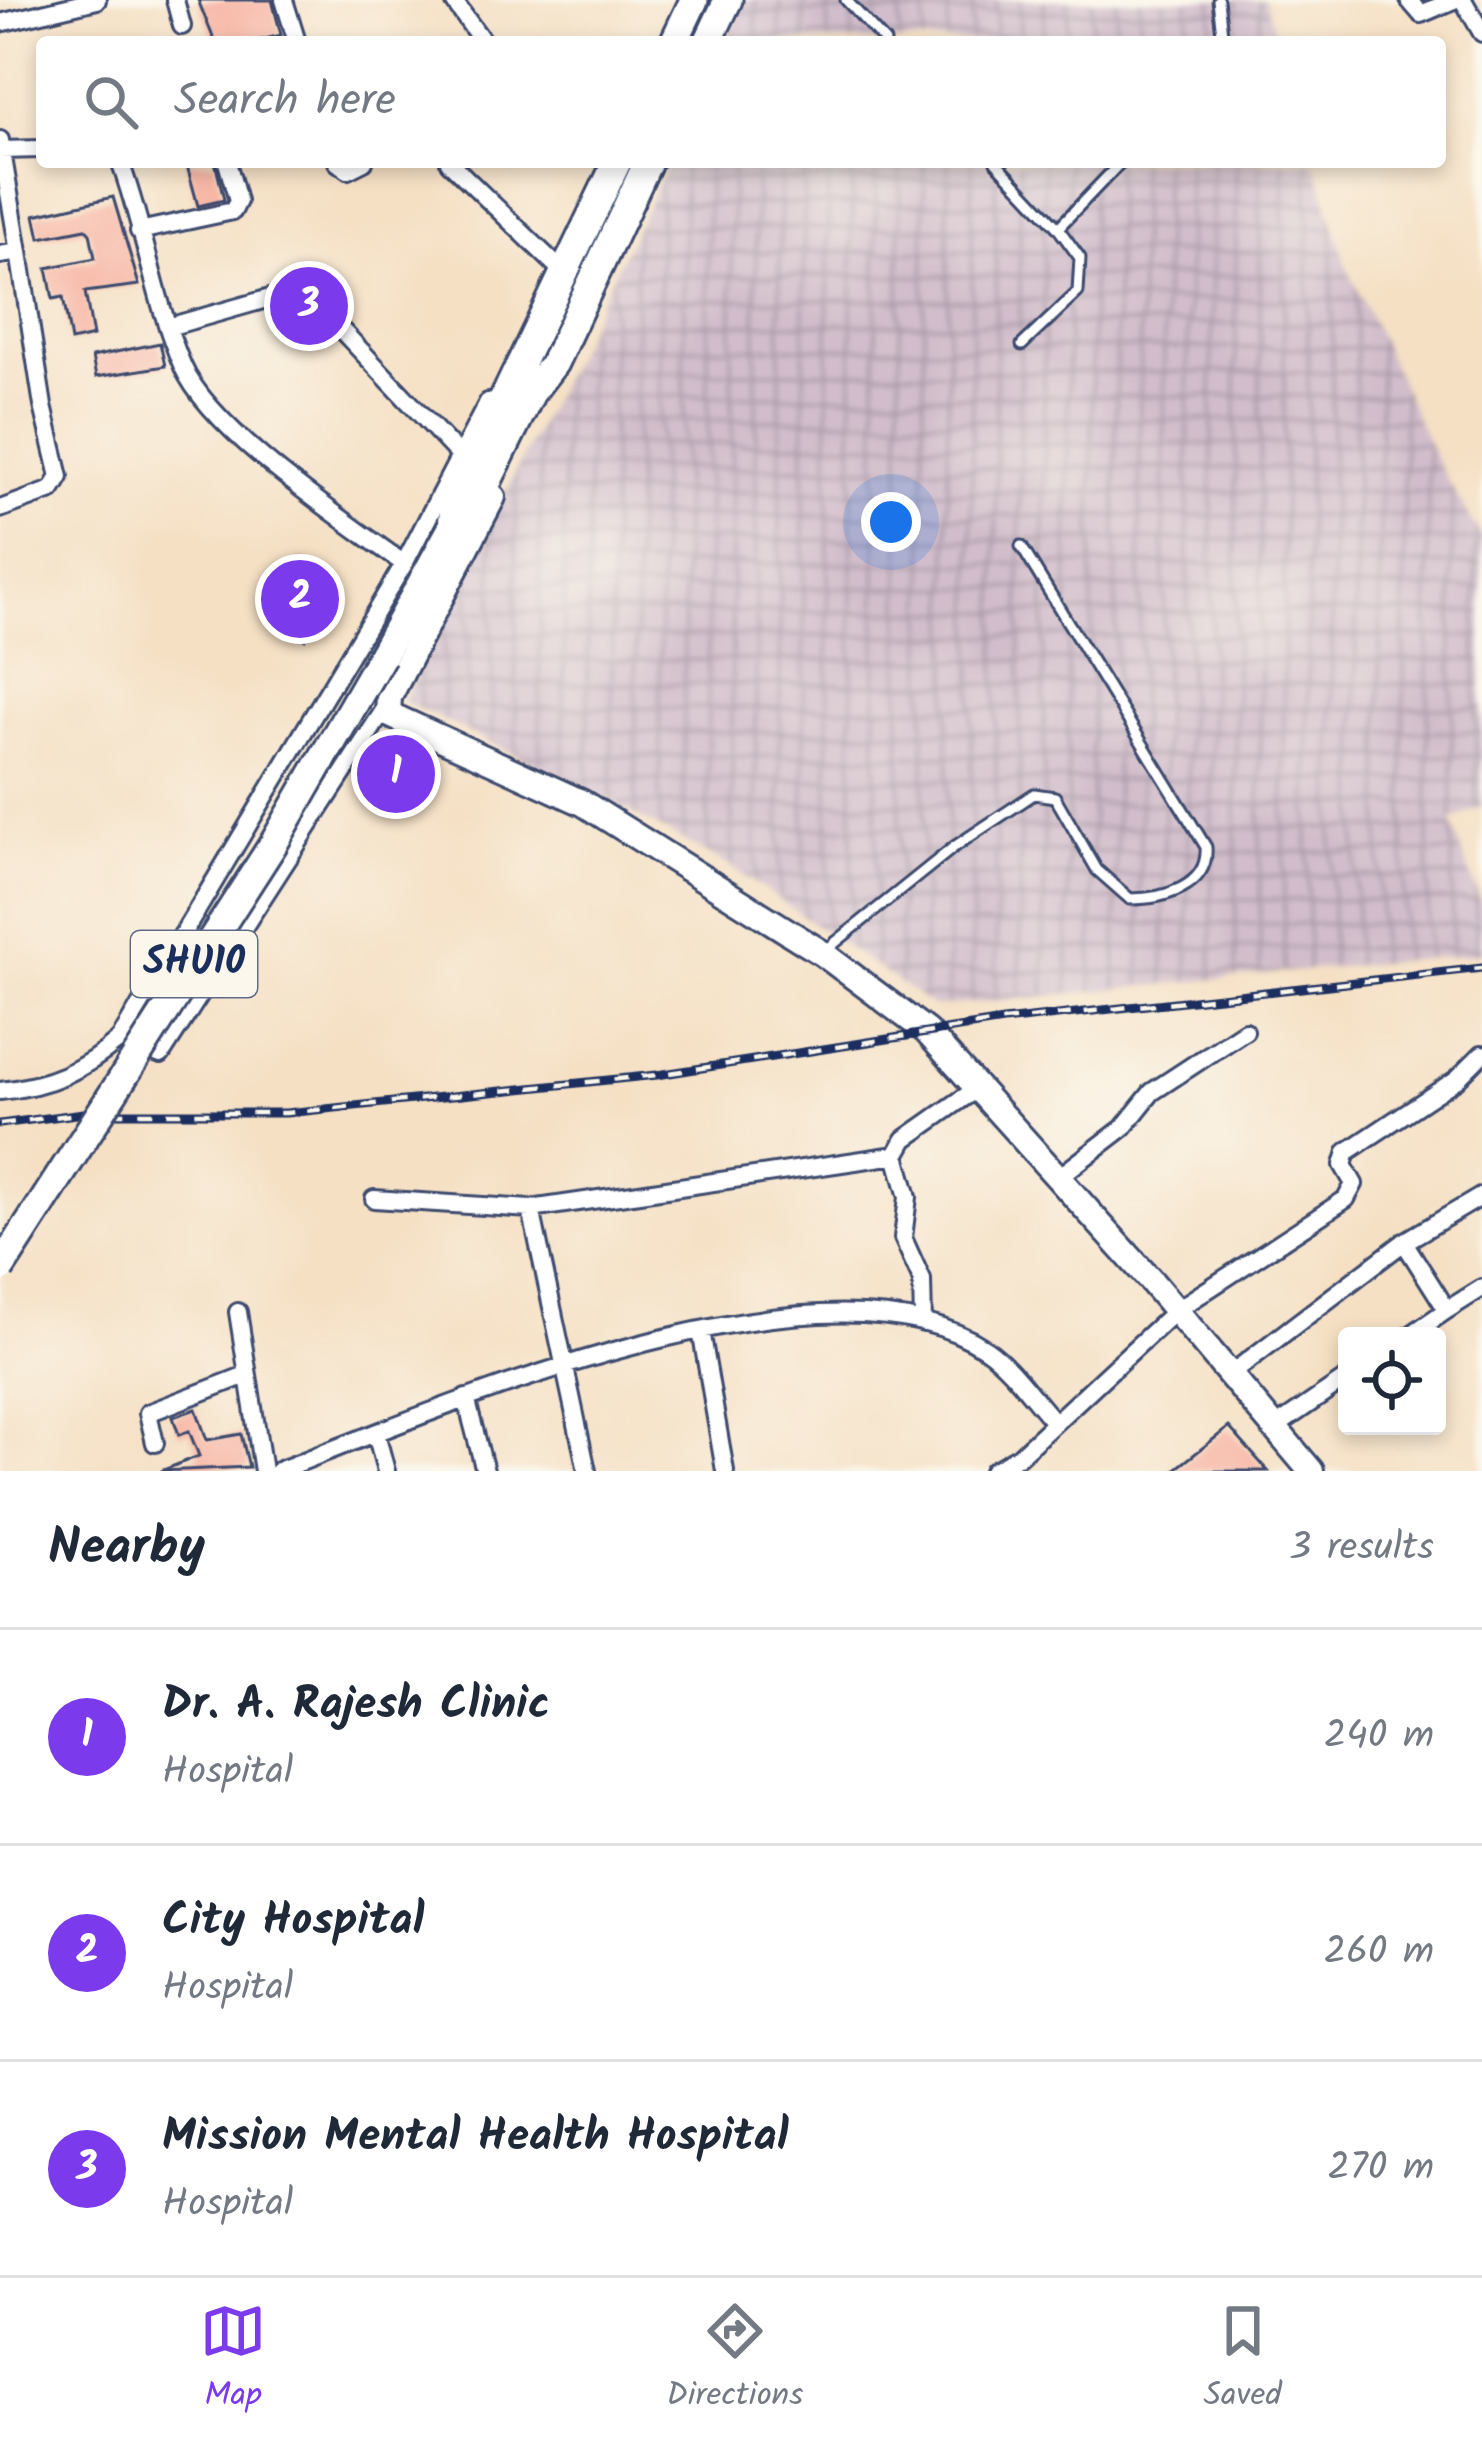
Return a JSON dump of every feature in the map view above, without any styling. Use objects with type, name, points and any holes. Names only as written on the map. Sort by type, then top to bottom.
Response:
[{"type":"main road","points":[[677,36],[694,0]]},
{"type":"main road","points":[[711,36],[728,0]]},
{"type":"main road","name":"SHU10","points":[[452,528],[454,503],[566,275],[610,168]]},
{"type":"main road","name":"SHU10","points":[[0,1269],[274,843],[452,528],[473,511],[531,393],[554,363],[645,168]]},
{"type":"street","points":[[0,23],[97,0]]},
{"type":"street","points":[[175,0],[182,26]]},
{"type":"street","points":[[284,0],[296,36]]},
{"type":"street","points":[[1408,0],[1421,14],[1454,0]]},
{"type":"street","points":[[1463,0],[1482,33]]},
{"type":"street","points":[[455,3],[479,36]]},
{"type":"street","points":[[0,509],[41,496],[60,477],[43,406],[1,147],[36,149]]},
{"type":"street","points":[[122,168],[185,373],[217,412],[298,485],[404,564]]},
{"type":"street","points":[[139,231],[233,211],[238,201],[229,168]]},
{"type":"street","points":[[455,168],[566,275]]},
{"type":"street","points":[[0,255],[20,252]]},
{"type":"street","points":[[168,327],[295,291]]},
{"type":"street","points":[[0,1091],[36,1087],[87,1068],[120,1039],[404,564],[525,328],[552,304]]},
{"type":"street","points":[[332,320],[460,456]]},
{"type":"street","points":[[120,1039],[161,1055],[386,707],[528,428],[531,393]]},
{"type":"street","points":[[386,707],[401,723],[463,745],[583,803],[822,953],[926,1031],[1059,1177],[1311,1471]]},
{"type":"street","points":[[250,821],[298,844]]},
{"type":"street","points":[[1059,1177],[1123,1128],[1152,1092],[1245,1031]]},
{"type":"street","points":[[993,1471],[1175,1311],[1346,1199],[1354,1184],[1342,1165],[1347,1152],[1457,1079],[1482,1054]]},
{"type":"street","points":[[923,1323],[922,1280],[903,1238],[908,1197],[896,1155],[905,1139],[979,1087]]},
{"type":"street","points":[[374,1199],[531,1209],[896,1155]]},
{"type":"street","points":[[1228,1376],[1404,1242],[1482,1196]]},
{"type":"street","points":[[531,1209],[587,1471]]},
{"type":"street","points":[[1404,1242],[1447,1310]]},
{"type":"street","points":[[1422,1327],[1482,1288]]},
{"type":"street","points":[[238,1312],[263,1471]]},
{"type":"street","points":[[278,1471],[561,1364],[701,1330],[814,1313],[923,1323],[986,1349],[1054,1422]]},
{"type":"street","points":[[701,1330],[724,1471]]},
{"type":"street","points":[[155,1443],[148,1413],[246,1375]]},
{"type":"street","points":[[1274,1428],[1338,1384]]},
{"type":"street","points":[[466,1398],[485,1471]]},
{"type":"street","points":[[376,1433],[386,1471]]},
{"type":"lane","points":[[846,0],[879,36]]},
{"type":"lane","points":[[1218,0],[1222,36]]},
{"type":"lane","points":[[1002,168],[1058,228],[1079,258],[1078,292],[1022,345]]},
{"type":"lane","points":[[1058,228],[1115,168]]},
{"type":"lane","points":[[822,953],[954,847],[1034,794],[1055,797],[1097,871],[1130,899],[1176,890],[1193,881],[1207,862],[1206,847],[1021,546]]},
{"type":"shaded area","points":[[744,0],[1265,0],[1276,36],[728,36]]},
{"type":"shaded area","points":[[666,168],[1317,168],[1347,267],[1438,464],[1482,538],[1482,806],[1451,821],[1482,906],[1482,953],[934,1007],[730,866],[582,786],[402,701]]},
{"type":"building","points":[[198,0],[272,0],[281,35],[213,36]]},
{"type":"building","points":[[188,168],[216,168],[224,200],[198,206]]},
{"type":"building","points":[[113,197],[139,285],[85,292],[93,336],[71,341],[63,297],[53,299],[47,268],[95,258],[90,233],[86,229],[40,238],[35,215]]},
{"type":"building","points":[[160,343],[165,366],[96,377],[92,357]]},
{"type":"building","points":[[302,558],[344,592],[305,639],[263,604]]},
{"type":"building","points":[[380,753],[396,771],[414,755],[430,772],[396,802],[364,767]]},
{"type":"building","points":[[196,1409],[207,1440],[241,1434],[249,1467],[161,1471],[199,1456],[189,1431],[179,1435],[173,1417]]},
{"type":"building","points":[[1229,1427],[1268,1471],[1173,1471]]},
{"type":"railway","points":[[0,1124],[84,1113],[286,1113],[657,1075],[1003,1021],[1482,968]]},
{"type":"place","name":"Mission Mental Health Hospital","points":[[309,306]]},
{"type":"place","name":"City Hospital","points":[[300,599]]},
{"type":"place","name":"Dr. A. Rajesh Clinic","points":[[396,774]]}]
